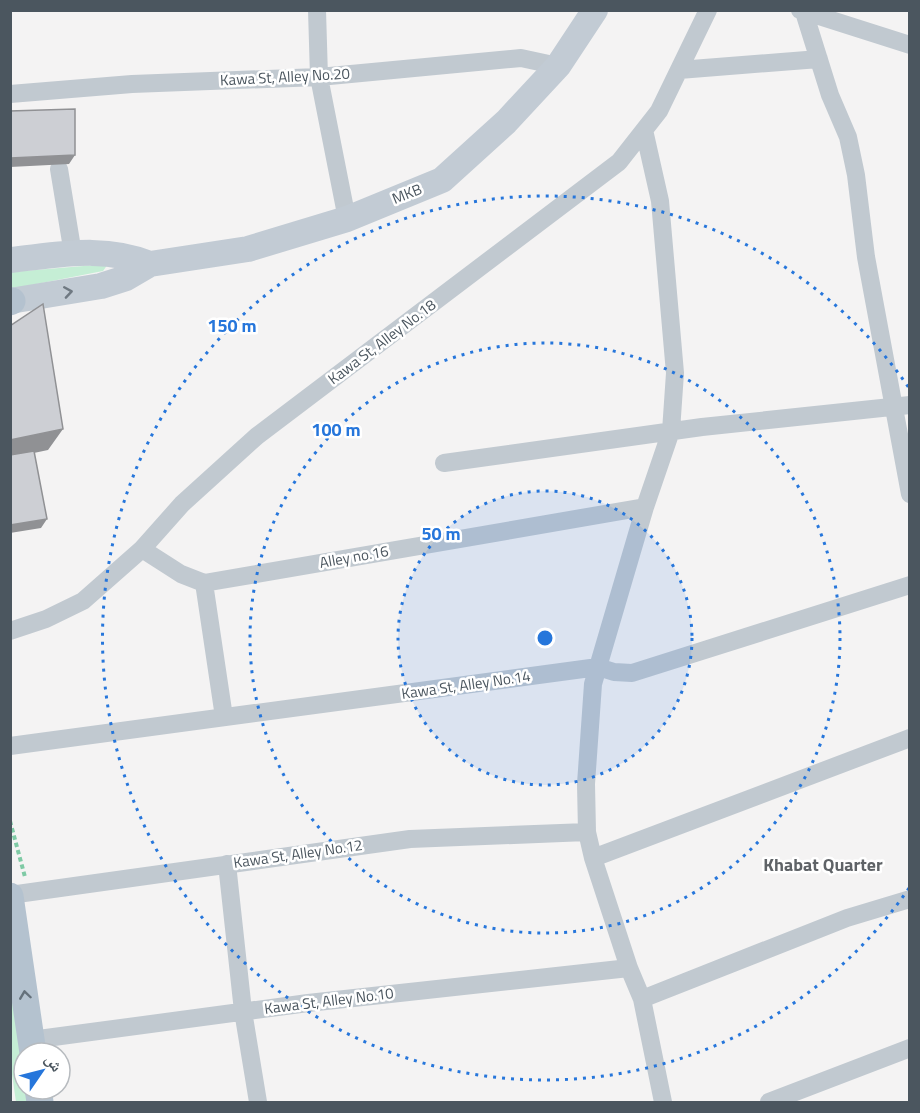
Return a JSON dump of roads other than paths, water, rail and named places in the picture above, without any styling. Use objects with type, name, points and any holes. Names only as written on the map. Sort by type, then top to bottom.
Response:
[{"type":"main road","name":"MKB","points":[[150,264],[248,249],[347,219],[442,180],[506,122],[558,66],[595,10]]},
{"type":"main road","points":[[10,260],[89,252],[120,254],[150,264]]},
{"type":"main road","points":[[11,301],[101,286],[126,278],[150,264]]},
{"type":"main road","points":[[10,896],[31,1041]]},
{"type":"street","points":[[317,10],[319,77],[347,219]]},
{"type":"street","name":"Kawa St, Alley No.18","points":[[10,632],[46,620],[83,601],[142,549],[182,504],[257,436],[619,162],[659,111],[708,10]]},
{"type":"street","points":[[802,11],[909,45]]},
{"type":"street","points":[[802,11],[830,95],[848,137],[856,175],[866,257],[901,406],[909,494]]},
{"type":"street","name":"Kawa St, Alley No.20","points":[[10,94],[132,84],[319,77],[521,58],[558,66]]},
{"type":"street","points":[[680,69],[819,59]]},
{"type":"street","points":[[644,130],[660,201],[675,373],[671,431],[645,507],[593,684],[586,784],[587,832],[593,858],[628,968],[642,999],[663,1102]]},
{"type":"street","points":[[60,169],[73,254]]},
{"type":"street","points":[[444,463],[671,431],[901,406]]},
{"type":"street","name":"Alley no.16","points":[[204,583],[645,507]]},
{"type":"street","points":[[142,549],[181,574],[204,583],[224,717]]},
{"type":"street","name":"Kawa St, Alley No.14","points":[[10,746],[598,667],[614,672],[632,673],[909,585]]},
{"type":"street","points":[[593,858],[909,738]]},
{"type":"street","name":"Kawa St, Alley No.12","points":[[10,896],[410,839],[587,832]]},
{"type":"street","points":[[227,864],[243,1011],[258,1102]]},
{"type":"street","points":[[642,999],[847,918],[909,899]]},
{"type":"street","name":"Kawa St, Alley No.10","points":[[62,1041],[243,1011],[628,968]]},
{"type":"street","points":[[769,1102],[909,1048]]},
{"type":"district","name":"Khabat Quarter","points":[[823,865]]}]
